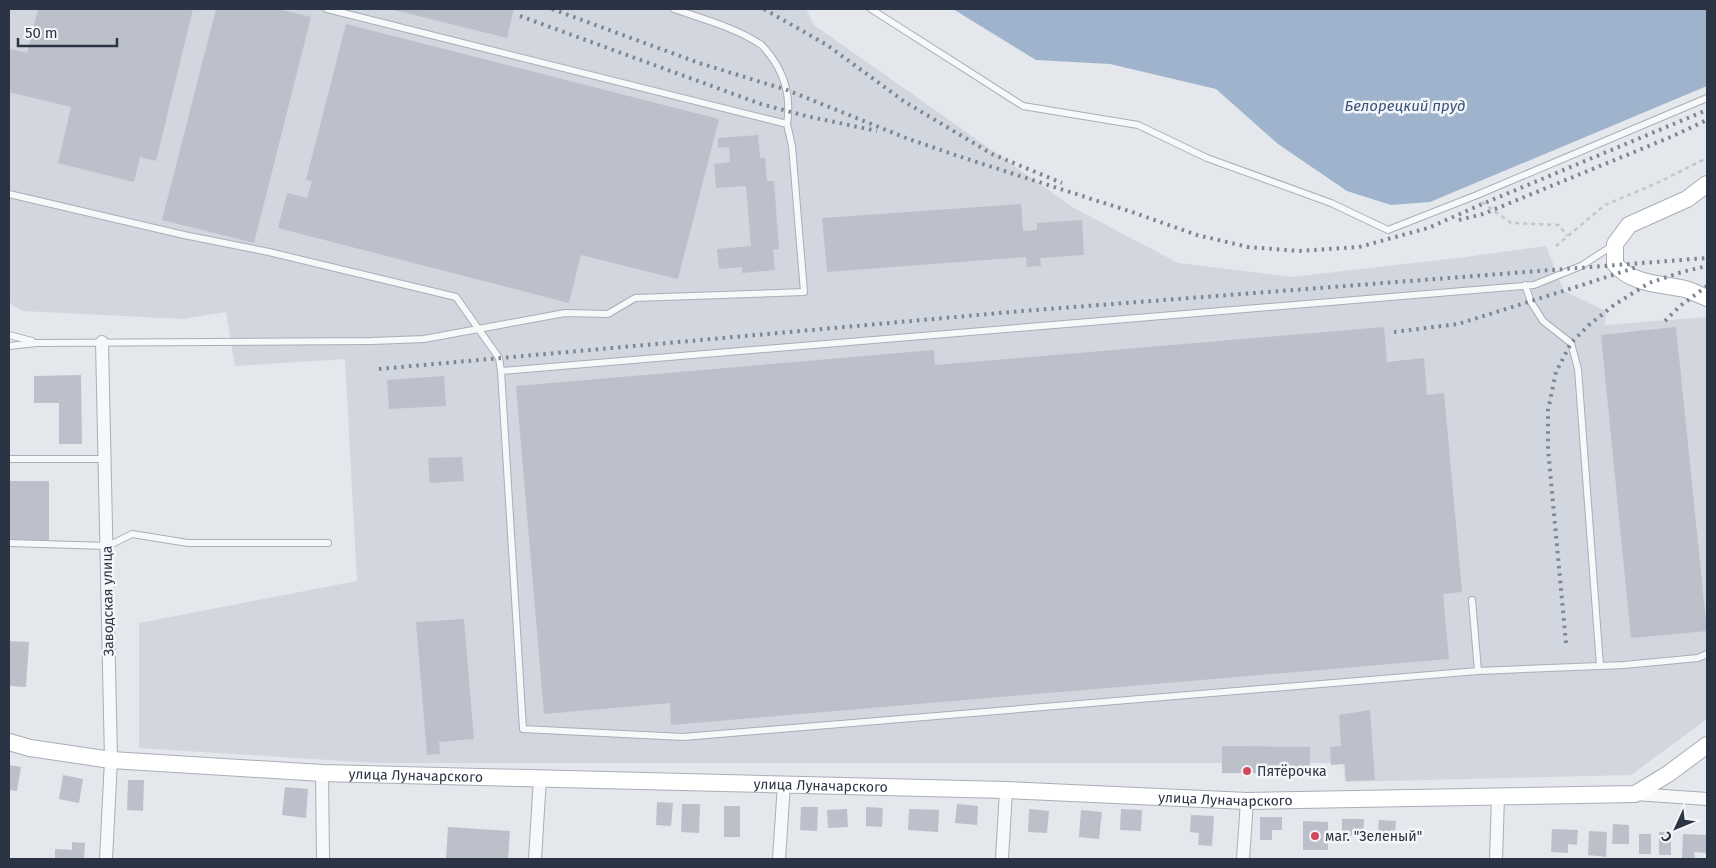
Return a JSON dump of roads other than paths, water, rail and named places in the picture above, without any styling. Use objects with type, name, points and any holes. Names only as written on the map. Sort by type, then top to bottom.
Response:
[{"type":"street","points":[[1707,184],[1687,199],[1630,225],[1615,244],[1614,264],[1621,271],[1649,283],[1686,290],[1707,298]]},
{"type":"street","name":"Заводская улица","points":[[102,342],[108,546],[111,760],[106,859]]},
{"type":"street","name":"улица Луначарского","points":[[9,742],[30,748],[111,760],[322,773],[1006,790],[1247,800],[1635,794],[1707,799]]},
{"type":"street","name":"улица Луначарского","points":[[1635,794],[1668,774],[1707,745]]},
{"type":"street","points":[[322,773],[323,859]]},
{"type":"street","points":[[535,859],[540,778]]},
{"type":"street","points":[[779,859],[784,784]]},
{"type":"street","points":[[1002,859],[1006,790]]},
{"type":"street","points":[[1496,859],[1498,797]]},
{"type":"street","points":[[1244,859],[1247,800]]},
{"type":"lane","points":[[327,9],[787,124]]},
{"type":"lane","points":[[9,346],[37,343],[424,339],[565,313],[608,314],[635,298],[804,292],[792,146],[787,124],[789,112],[787,90],[778,66],[762,45],[734,30],[674,9]]},
{"type":"lane","points":[[871,9],[1023,106],[1138,125],[1207,158],[1331,203],[1388,230],[1707,98]]},
{"type":"lane","points":[[9,194],[456,296],[499,358],[523,729],[683,737],[1478,671],[1600,666],[1698,658],[1707,654]]},
{"type":"lane","points":[[501,371],[1534,284],[1581,266],[1615,244]]},
{"type":"lane","points":[[1525,285],[1531,302],[1543,321],[1571,343],[1578,369],[1600,666]]},
{"type":"lane","points":[[9,335],[37,343]]},
{"type":"lane","points":[[9,458],[104,459]]},
{"type":"lane","points":[[9,543],[108,546],[132,534],[188,543],[328,543]]},
{"type":"lane","points":[[1472,600],[1478,671]]},
{"type":"water","name":"Белорецкий пруд","points":[[953,9],[1707,9],[1707,86],[1430,202],[1391,205],[1347,191],[1278,144],[1216,89],[1110,64],[1036,60]]},
{"type":"railway","points":[[552,9],[699,63],[787,90],[906,138],[958,156],[1197,235],[1248,247],[1299,251],[1359,247],[1428,228],[1707,110]]},
{"type":"railway","points":[[764,9],[827,45],[905,102],[992,154],[1062,183]]},
{"type":"railway","points":[[520,16],[761,104],[877,131]]},
{"type":"railway","points":[[1459,220],[1483,214],[1673,136],[1707,120]]},
{"type":"railway","points":[[379,369],[1022,311],[1707,258]]},
{"type":"railway","points":[[1566,643],[1548,449],[1548,410],[1556,372],[1571,343],[1589,325],[1614,305],[1649,283],[1707,266]]},
{"type":"railway","points":[[1394,332],[1458,324],[1637,267]]},
{"type":"railway","points":[[1665,321],[1680,306],[1707,286]]},
{"type":"place","name":"Пятёрочка","points":[[1247,771]]},
{"type":"place","name":"маг. \"Зеленый\"","points":[[1315,836]]}]
